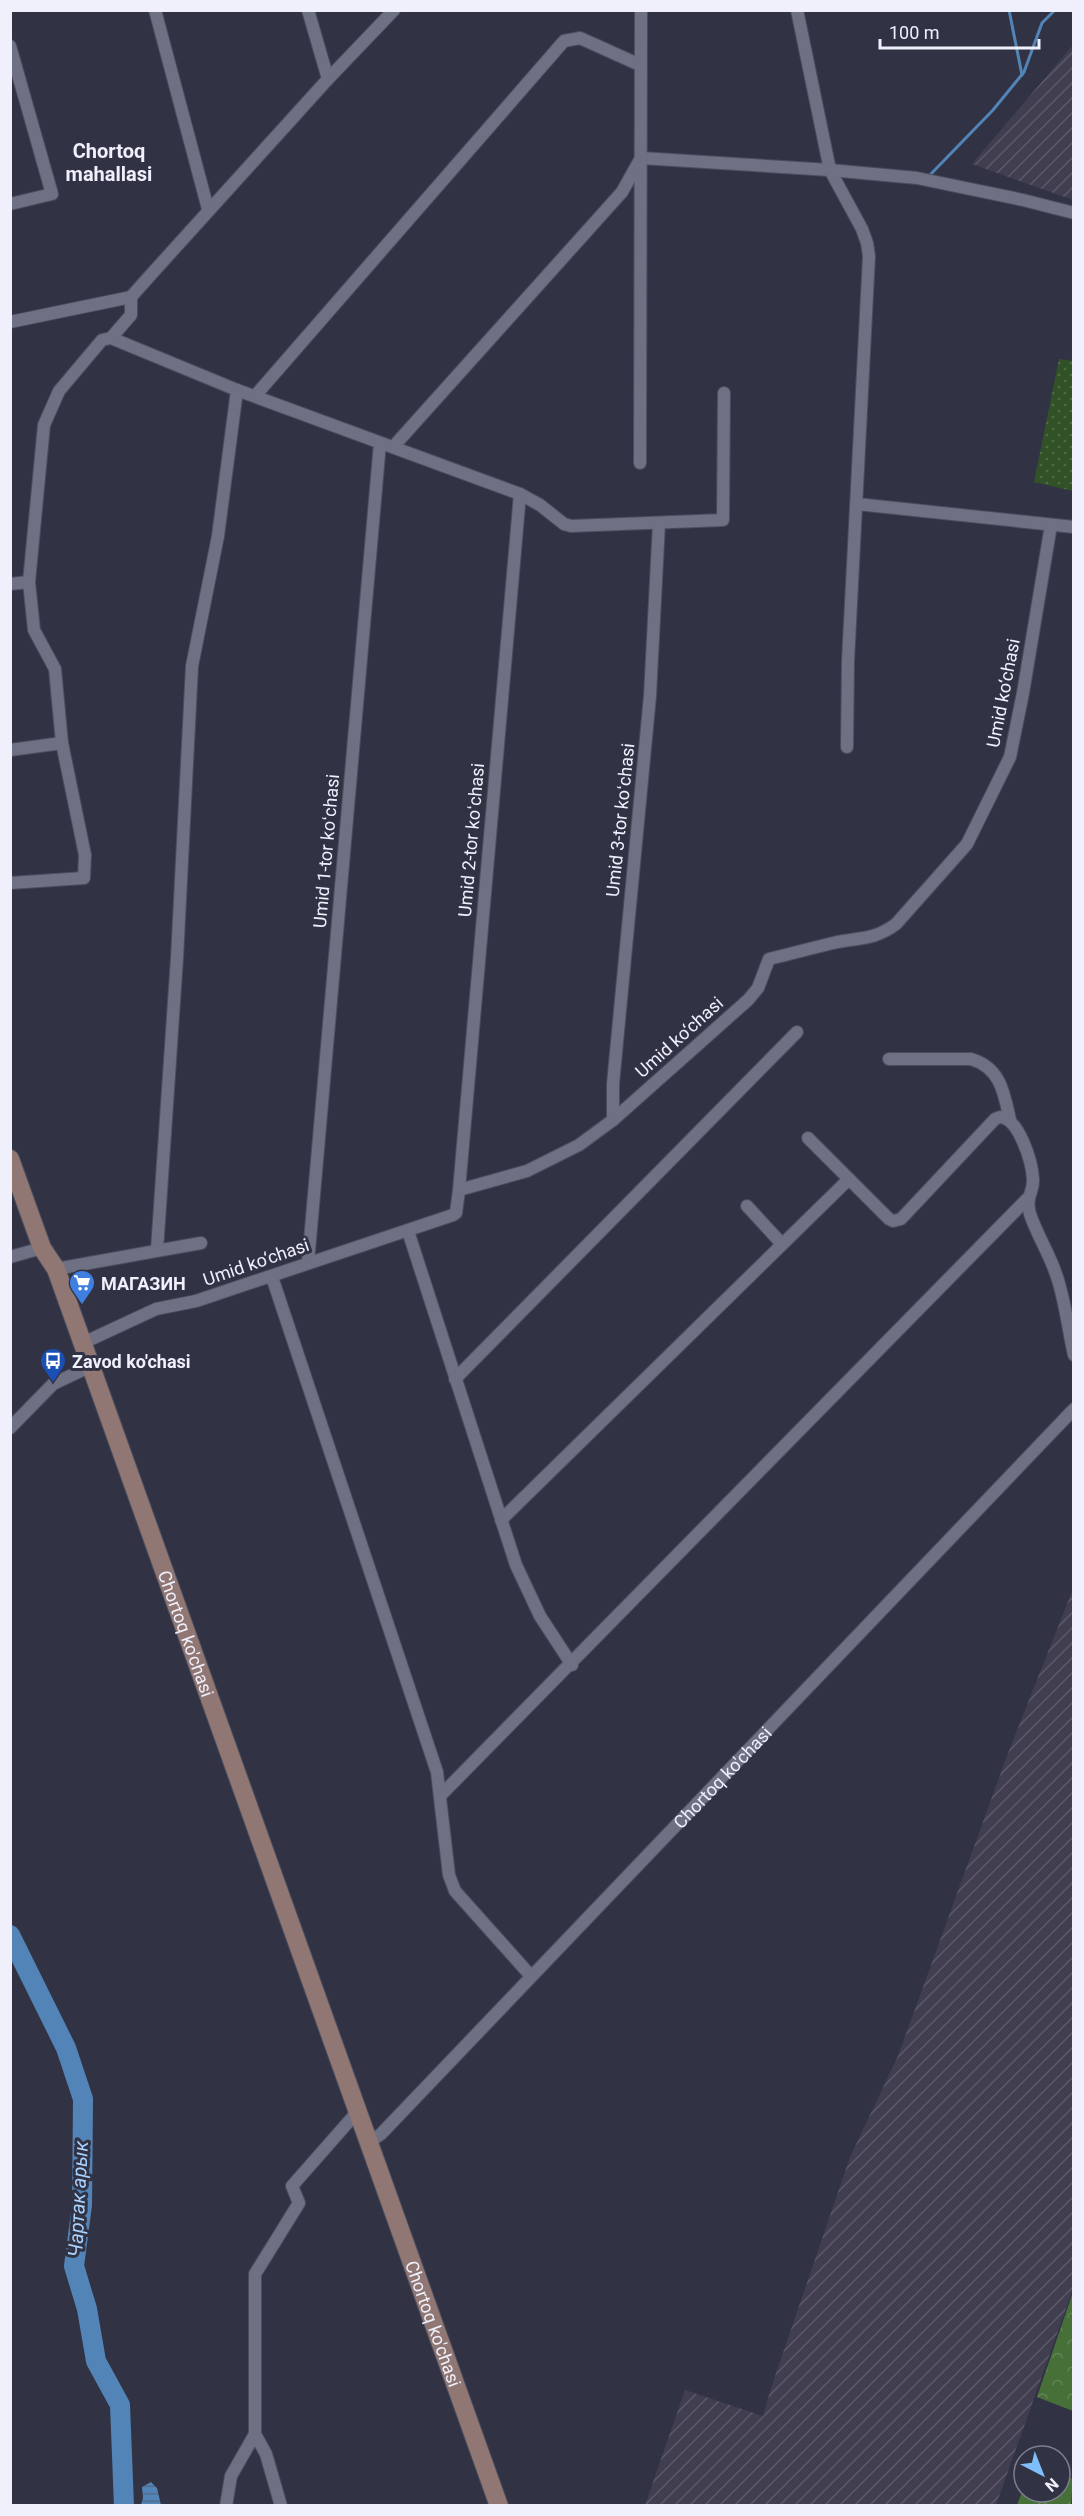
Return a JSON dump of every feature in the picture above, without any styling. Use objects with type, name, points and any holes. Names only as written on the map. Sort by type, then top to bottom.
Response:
[{"type":"street","points":[[154,10],[208,209]]},
{"type":"street","points":[[308,10],[328,79]]},
{"type":"street","points":[[640,463],[641,10]]},
{"type":"street","points":[[797,10],[830,170],[862,229],[869,256],[848,661],[847,747]]},
{"type":"street","points":[[10,322],[131,297],[208,209],[388,13]]},
{"type":"street","points":[[255,396],[564,41],[580,38],[640,65]]},
{"type":"street","points":[[10,46],[52,194],[10,204]]},
{"type":"street","points":[[641,158],[917,178],[1074,213]]},
{"type":"street","points":[[393,447],[622,192],[641,158]]},
{"type":"street","points":[[111,338],[131,315],[131,297]]},
{"type":"street","points":[[10,883],[84,878],[85,855],[62,743],[55,669],[34,630],[29,582],[44,425],[58,391],[102,340],[111,338],[237,390],[520,494],[540,505],[564,524],[571,526],[723,520],[724,393]]},
{"type":"street","points":[[158,1250],[178,946],[192,666],[218,536],[237,390]]},
{"type":"street","name":"Umid 1-tor koʻchasi","points":[[308,1263],[380,442]]},
{"type":"street","name":"Umid 2-tor koʻchasi","points":[[459,1190],[520,494]]},
{"type":"street","points":[[857,504],[1074,528]]},
{"type":"street","name":"Umid 3-tor koʻchasi","points":[[613,1120],[613,1084],[650,696],[659,523]]},
{"type":"street","name":"Umid ko‘chasi","points":[[83,1343],[156,1309],[196,1302],[455,1215],[459,1190],[527,1171],[579,1145],[613,1120],[748,1000],[758,988],[769,959],[836,942],[867,939],[882,934],[896,924],[967,844],[1010,757],[1051,525]]},
{"type":"street","points":[[10,584],[29,582]]},
{"type":"street","points":[[10,750],[62,743]]},
{"type":"street","points":[[455,1379],[797,1032]]},
{"type":"street","points":[[441,1796],[1027,1199],[1033,1186],[1033,1176],[1018,1129],[1010,1120],[999,1079],[983,1062],[971,1059],[889,1059]]},
{"type":"street","points":[[808,1138],[893,1221],[901,1219],[995,1119],[1010,1120]]},
{"type":"street","name":"Chortoq ko'chasi","points":[[10,1159],[42,1248],[56,1269],[83,1343],[499,2505]]},
{"type":"street","points":[[501,1520],[849,1179]]},
{"type":"street","points":[[1027,1199],[1031,1215],[1056,1275],[1074,1356]]},
{"type":"street","points":[[747,1206],[783,1244]]},
{"type":"street","points":[[408,1231],[516,1565],[540,1616],[572,1665]]},
{"type":"street","points":[[56,1269],[201,1243]]},
{"type":"street","points":[[10,1257],[42,1248]]},
{"type":"street","points":[[272,1277],[433,1761],[441,1796],[449,1875],[455,1891],[530,1975]]},
{"type":"street","points":[[10,1428],[53,1384],[91,1366]]},
{"type":"street","name":"Chortoq ko'chasi","points":[[369,2142],[381,2134],[530,1975],[1074,1409]]},
{"type":"street","points":[[281,2505],[266,2454],[255,2434],[255,2274],[299,2204],[292,2186],[358,2112]]},
{"type":"street","points":[[226,2505],[231,2476],[255,2434]]},
{"type":"shaded area","points":[[1073,45],[1073,200],[972,164]]},
{"type":"shaded area","points":[[1073,1589],[1073,2289],[1018,2444],[1012,2444],[1012,2460],[996,2505],[645,2505],[685,2390],[763,2416],[850,2157],[898,2056],[1008,1753]]},
{"type":"green space","points":[[1059,359],[1073,361],[1073,491],[1034,482]]},
{"type":"green space","points":[[1073,2292],[1073,2411],[1037,2397]]},
{"type":"green space","points":[[1017,2504],[1071,2504],[1071,2505]]},
{"type":"water","points":[[151,2482],[157,2488],[161,2505],[141,2505],[142,2487]]},
{"type":"waterway","points":[[1009,10],[1022,75]]},
{"type":"waterway","points":[[928,177],[993,110],[1024,72],[1042,23],[1055,10]]},
{"type":"waterway","name":"Чартак арык","points":[[10,1935],[66,2048],[83,2099],[82,2205],[74,2266],[87,2309],[96,2361],[120,2405],[124,2506]]},
{"type":"place","name":"МАГАЗИН","points":[[82,1306]]},
{"type":"place","name":"Zavod ko'chasi","points":[[53,1384]]},
{"type":"district","name":"Chortoq mahallasi","points":[[109,162]]}]
